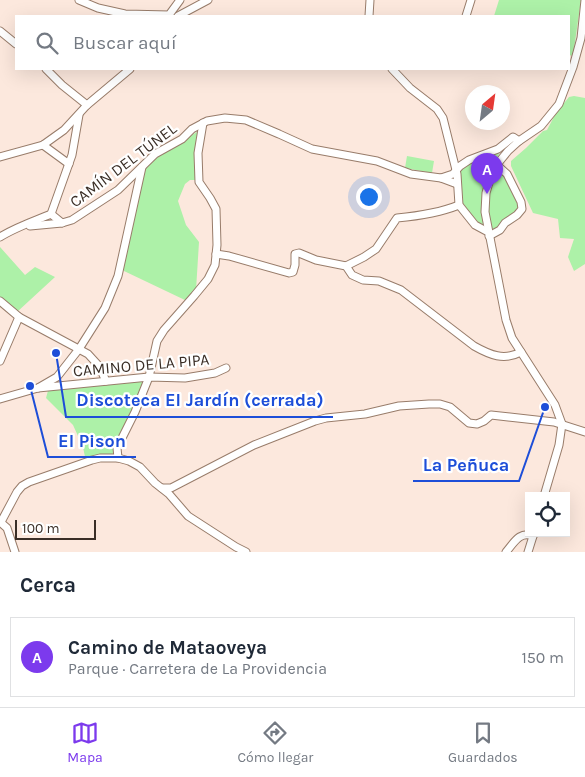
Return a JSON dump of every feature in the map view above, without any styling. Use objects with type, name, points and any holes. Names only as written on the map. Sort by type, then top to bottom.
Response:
[{"type":"street","points":[[78,0],[98,8],[125,14],[147,15]]},
{"type":"street","points":[[170,15],[180,0]]},
{"type":"street","points":[[180,15],[208,0]]},
{"type":"street","points":[[370,0],[370,15]]},
{"type":"street","points":[[466,15],[471,0]]},
{"type":"street","points":[[545,492],[559,446],[562,424],[555,405],[512,338],[506,320],[485,212],[486,193],[497,165],[508,151],[541,126],[559,104],[573,67],[581,38],[585,1]]},
{"type":"street","points":[[0,31],[15,43]]},
{"type":"street","points":[[47,70],[87,105]]},
{"type":"street","points":[[0,157],[43,144],[64,130],[87,105],[129,70]]},
{"type":"street","points":[[393,70],[410,88],[436,109],[443,118],[456,171],[459,205],[475,225],[489,234]]},
{"type":"street","points":[[0,237],[51,214],[70,164],[79,114]]},
{"type":"street","name":"CAMÍN DEL TÚNEL","points":[[51,214],[62,223],[72,220],[118,190],[156,154],[182,138],[192,129],[203,123],[225,118],[246,120],[312,149],[378,161],[410,174],[441,178],[458,184]]},
{"type":"street","points":[[118,458],[117,448],[135,412],[149,377],[157,341],[164,330],[208,279],[214,265],[216,254],[216,209],[199,182],[198,152],[203,123]]},
{"type":"street","points":[[441,178],[453,174],[469,160],[498,149],[513,136],[519,141]]},
{"type":"street","points":[[43,144],[70,164]]},
{"type":"street","points":[[489,234],[500,230],[505,223],[512,220],[522,209],[507,174],[497,165]]},
{"type":"street","points":[[38,388],[59,374],[79,349],[105,308],[118,276],[142,166]]},
{"type":"street","points":[[216,254],[288,273],[293,272],[295,254],[299,253],[316,260],[346,266],[376,249],[397,218],[428,215],[459,205]]},
{"type":"street","points":[[23,226],[62,223]]},
{"type":"street","points":[[346,266],[352,275],[363,280],[379,281],[401,290],[474,346],[486,353],[499,357],[516,355],[521,352]]},
{"type":"street","points":[[0,301],[19,317],[88,354],[99,366],[106,381]]},
{"type":"street","points":[[0,362],[19,317]]},
{"type":"street","name":"CAMINO DE LA PIPA","points":[[0,399],[38,388],[149,377],[185,378],[215,373],[226,368]]},
{"type":"street","points":[[59,374],[61,380],[68,385]]},
{"type":"street","points":[[162,488],[171,488],[254,445],[315,421],[364,414],[399,406],[440,404],[450,407],[469,423],[477,424],[491,415],[506,416],[562,424],[585,432]]},
{"type":"street","points":[[15,552],[7,528],[0,522],[22,486],[92,460],[118,458],[140,467],[188,516],[246,552]]},
{"type":"street","points":[[506,552],[520,536],[525,535]]},
{"type":"street","points":[[528,552],[532,537]]},
{"type":"green space","points":[[499,0],[581,0],[573,56],[570,55],[570,15],[494,15]]},
{"type":"green space","points":[[569,97],[585,98],[585,264],[574,271],[568,257],[574,239],[560,238],[558,219],[533,213],[511,166],[511,161],[543,131],[547,130],[556,113]]},
{"type":"green space","points":[[197,132],[197,180],[190,180],[185,184],[178,201],[186,225],[199,242],[196,290],[187,301],[124,271],[124,259],[146,166],[155,158]]},
{"type":"green space","points":[[502,149],[491,168],[506,176],[519,208],[513,216],[493,230],[481,225],[463,203],[460,169]]},
{"type":"green space","points":[[407,156],[434,161],[432,173],[405,168]]},
{"type":"green space","points":[[0,247],[25,275],[35,267],[55,277],[17,312],[0,298]]},
{"type":"green space","points":[[149,377],[117,448],[118,458],[86,462],[83,447],[73,425],[46,398],[49,387]]},
{"type":"place","name":"Camino de Mataoveya","points":[[487,194]]},
{"type":"place","name":"Discoteca El Jardín (cerrada)","points":[[56,353]]},
{"type":"place","name":"El Pison","points":[[30,386]]},
{"type":"place","name":"La Peñuca","points":[[545,407]]}]
